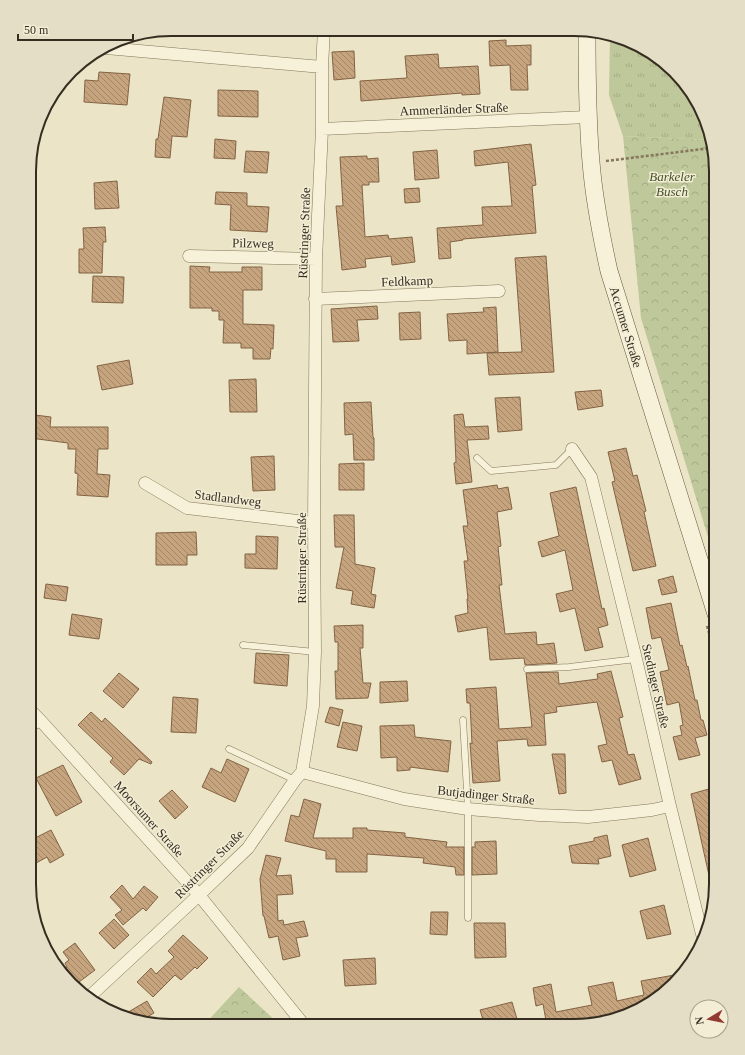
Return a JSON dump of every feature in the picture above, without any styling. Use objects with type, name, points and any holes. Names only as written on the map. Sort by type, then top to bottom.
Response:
[{"type":"street","name":"Rüstringer Straße","points":[[93,994],[248,848],[298,776],[313,706],[315,652],[314,523],[316,259],[322,129],[324,36]]},
{"type":"street","name":"Accumer Straße","points":[[587,37],[588,117],[591,163],[598,215],[609,270],[709,591]]},
{"type":"street","points":[[114,49],[322,67]]},
{"type":"street","name":"Ammerländer Straße","points":[[322,129],[588,117]]},
{"type":"street","name":"Pilzweg","points":[[189,256],[316,259]]},
{"type":"street","name":"Feldkamp","points":[[316,299],[499,291]]},
{"type":"street","name":"Stedinger Straße","points":[[572,449],[591,477],[701,930]]},
{"type":"street","name":"Stadlandweg","points":[[146,482],[187,508],[314,523]]},
{"type":"street","name":"Moorsumer Straße","points":[[36,716],[199,895],[299,1019]]},
{"type":"street","points":[[36,722],[40,720]]},
{"type":"street","name":"Butjadinger Straße","points":[[298,776],[404,799],[468,809],[539,815],[588,817],[652,810],[670,806]]},
{"type":"lane","points":[[477,458],[491,471],[556,465],[572,449]]},
{"type":"lane","points":[[243,645],[315,652]]},
{"type":"lane","points":[[527,669],[569,667],[636,659]]},
{"type":"lane","points":[[463,720],[468,809],[468,918]]},
{"type":"lane","points":[[229,749],[298,776]]},
{"type":"path","points":[[591,163],[707,148]]},
{"type":"green space","points":[[610,41],[626,46],[642,54],[663,69],[676,82],[695,111],[702,127],[705,140],[623,136],[609,95]]},
{"type":"green space","name":"Barkeler Busch","points":[[623,136],[705,140],[708,153],[709,171],[709,540],[641,318]]},
{"type":"green space","points":[[239,987],[274,1019],[210,1019]]},
{"type":"building","points":[[506,40],[506,46],[531,45],[531,65],[527,65],[528,90],[511,90],[510,65],[490,66],[489,41]]},
{"type":"building","points":[[354,51],[355,78],[334,80],[332,52]]},
{"type":"building","points":[[438,54],[439,68],[478,66],[480,94],[462,95],[462,93],[361,101],[360,81],[407,78],[405,56]]},
{"type":"building","points":[[99,72],[130,74],[127,105],[84,102],[85,80],[98,81]]},
{"type":"building","points":[[218,90],[258,91],[258,117],[218,116]]},
{"type":"building","points":[[164,97],[191,100],[187,137],[172,136],[170,158],[155,157],[156,139],[158,139]]},
{"type":"building","points":[[215,139],[236,141],[235,159],[214,158]]},
{"type":"building","points":[[531,144],[536,185],[532,186],[536,233],[463,239],[450,242],[451,258],[439,259],[437,228],[483,225],[482,207],[512,206],[508,162],[475,166],[474,151]]},
{"type":"building","points":[[437,150],[439,178],[415,180],[413,152]]},
{"type":"building","points":[[246,151],[269,152],[267,173],[244,172]]},
{"type":"building","points":[[367,156],[367,159],[378,158],[379,182],[369,182],[369,185],[362,185],[365,237],[388,235],[389,239],[412,237],[415,262],[392,265],[391,256],[365,259],[366,267],[342,270],[336,206],[343,206],[340,157]]},
{"type":"building","points":[[117,181],[119,208],[95,209],[94,183]]},
{"type":"building","points":[[419,188],[420,202],[405,203],[404,189]]},
{"type":"building","points":[[216,192],[247,193],[247,206],[269,207],[267,232],[230,230],[231,205],[215,204]]},
{"type":"building","points":[[105,227],[106,242],[103,242],[102,273],[79,273],[79,249],[84,249],[83,228]]},
{"type":"building","points":[[546,256],[554,372],[489,375],[487,353],[522,352],[515,258]]},
{"type":"building","points":[[190,266],[210,267],[209,272],[242,272],[242,267],[262,267],[262,290],[243,290],[243,324],[274,325],[273,349],[271,348],[270,359],[253,359],[253,348],[241,348],[241,343],[223,343],[224,320],[219,320],[219,311],[212,311],[212,308],[190,308]]},
{"type":"building","points":[[93,276],[124,277],[123,303],[92,302]]},
{"type":"building","points":[[377,306],[378,319],[357,320],[359,341],[333,342],[331,309]]},
{"type":"building","points":[[496,307],[498,352],[467,354],[467,340],[449,341],[447,314],[484,312],[483,308]]},
{"type":"building","points":[[420,312],[421,339],[400,340],[399,313]]},
{"type":"building","points":[[129,360],[133,384],[102,390],[97,366]]},
{"type":"building","points":[[256,379],[257,412],[230,412],[229,380]]},
{"type":"building","points":[[601,390],[603,406],[578,410],[575,392]]},
{"type":"building","points":[[520,397],[522,430],[498,432],[495,398]]},
{"type":"building","points":[[371,402],[374,460],[354,460],[353,434],[345,435],[344,403]]},
{"type":"building","points":[[463,414],[465,427],[488,426],[489,439],[467,440],[472,482],[456,484],[454,463],[456,462],[454,415]]},
{"type":"building","points":[[36,415],[51,417],[50,427],[108,427],[108,449],[98,449],[97,474],[110,475],[108,497],[77,495],[78,474],[75,473],[76,449],[68,449],[68,443],[36,439]]},
{"type":"building","points":[[626,448],[633,476],[637,475],[646,511],[644,512],[656,566],[633,571],[612,482],[615,481],[608,452]]},
{"type":"building","points":[[274,456],[275,490],[253,491],[251,457]]},
{"type":"building","points":[[364,463],[364,490],[339,490],[339,464]]},
{"type":"building","points":[[497,485],[498,489],[508,487],[512,509],[497,512],[501,546],[498,547],[502,585],[499,585],[505,634],[536,632],[537,645],[554,643],[557,663],[525,665],[524,658],[490,660],[487,627],[458,632],[455,616],[468,613],[464,561],[468,561],[463,526],[468,526],[463,490]]},
{"type":"building","points":[[576,487],[602,609],[604,608],[608,625],[598,628],[603,647],[585,651],[575,608],[560,612],[556,594],[573,590],[565,550],[542,557],[538,542],[559,536],[550,493]]},
{"type":"building","points":[[334,515],[354,515],[355,564],[375,568],[371,594],[376,595],[374,608],[351,604],[353,591],[336,588],[344,547],[335,547]]},
{"type":"building","points":[[196,532],[197,555],[187,555],[187,565],[156,565],[156,533]]},
{"type":"building","points":[[256,536],[278,537],[277,569],[245,568],[245,554],[256,554]]},
{"type":"building","points":[[673,576],[677,592],[662,595],[658,580]]},
{"type":"building","points":[[46,584],[68,587],[66,601],[44,598]]},
{"type":"building","points":[[671,603],[680,646],[682,645],[695,700],[697,700],[701,720],[703,720],[707,735],[695,738],[700,755],[679,760],[673,737],[682,735],[680,726],[683,725],[679,702],[667,705],[660,672],[669,670],[661,637],[652,639],[646,608]]},
{"type":"building","points":[[72,614],[102,619],[99,639],[69,635]]},
{"type":"building","points":[[363,625],[363,648],[360,648],[363,683],[371,683],[368,698],[336,699],[335,671],[338,671],[338,642],[335,642],[334,626]]},
{"type":"building","points":[[256,653],[289,655],[287,686],[254,683]]},
{"type":"building","points":[[611,671],[623,717],[619,718],[628,755],[634,754],[641,779],[619,785],[612,760],[602,762],[598,746],[607,744],[597,702],[556,707],[557,712],[544,714],[546,745],[528,746],[527,739],[497,741],[500,781],[473,783],[470,743],[472,744],[470,703],[467,703],[466,689],[496,687],[499,729],[532,727],[526,673],[558,672],[559,684],[598,679],[597,674]]},
{"type":"building","points":[[119,673],[139,689],[123,708],[103,691]]},
{"type":"building","points":[[407,681],[408,701],[380,703],[380,682]]},
{"type":"building","points":[[173,697],[198,699],[196,733],[171,732]]},
{"type":"building","points":[[330,707],[343,710],[339,726],[325,722]]},
{"type":"building","points":[[91,712],[102,722],[105,718],[152,762],[151,764],[139,759],[124,775],[110,762],[113,758],[78,725]]},
{"type":"building","points":[[343,722],[362,726],[357,751],[337,747]]},
{"type":"building","points":[[414,725],[415,737],[451,741],[448,772],[410,767],[410,770],[397,771],[397,757],[381,758],[380,726]]},
{"type":"building","points":[[552,754],[565,754],[566,793],[559,794]]},
{"type":"building","points":[[227,759],[249,769],[235,802],[202,787],[211,768],[221,773]]},
{"type":"building","points":[[63,765],[82,802],[56,816],[36,778]]},
{"type":"building","points":[[709,789],[709,875],[691,794]]},
{"type":"building","points":[[172,790],[188,807],[175,819],[159,801]]},
{"type":"building","points":[[304,799],[321,804],[313,838],[353,838],[353,828],[367,828],[367,830],[405,833],[405,837],[447,842],[446,847],[464,847],[464,875],[456,875],[455,867],[423,863],[424,858],[367,854],[367,872],[336,872],[336,859],[326,859],[326,851],[285,841],[291,815],[299,817]]},
{"type":"building","points":[[51,830],[64,855],[50,863],[47,857],[36,863],[36,838]]},
{"type":"building","points":[[607,835],[611,856],[598,859],[599,864],[572,863],[569,846],[594,841],[594,838]]},
{"type":"building","points":[[648,838],[656,870],[630,877],[622,845]]},
{"type":"building","points":[[496,841],[497,874],[472,875],[472,847],[475,847],[475,842]]},
{"type":"building","points":[[266,855],[281,858],[276,876],[291,875],[293,894],[277,895],[278,921],[283,920],[284,925],[304,921],[308,936],[296,938],[300,956],[283,960],[278,936],[269,938],[263,916],[260,879]]},
{"type":"building","points":[[122,885],[133,899],[144,886],[158,897],[146,911],[143,908],[123,925],[115,915],[122,910],[110,897]]},
{"type":"building","points":[[664,905],[671,934],[647,939],[640,911]]},
{"type":"building","points":[[431,912],[448,912],[447,935],[430,934]]},
{"type":"building","points":[[114,919],[129,935],[114,949],[99,933]]},
{"type":"building","points":[[474,923],[505,923],[506,957],[475,958]]},
{"type":"building","points":[[183,935],[208,958],[197,969],[195,967],[181,980],[175,975],[153,997],[137,982],[151,968],[156,974],[174,957],[168,951]]},
{"type":"building","points":[[75,943],[95,970],[78,983],[65,968],[67,967],[65,963],[69,960],[63,952]]},
{"type":"building","points":[[375,958],[376,984],[345,986],[343,960]]},
{"type":"building","points":[[674,975],[663,986],[634,1005],[618,1012],[592,1018],[546,1019],[543,1004],[536,1006],[533,988],[551,984],[556,1012],[592,1005],[588,987],[613,982],[617,1001],[644,995],[641,981]]},
{"type":"building","points":[[147,1001],[154,1013],[148,1017],[129,1012]]},
{"type":"building","points":[[512,1002],[517,1019],[483,1019],[480,1010]]}]
